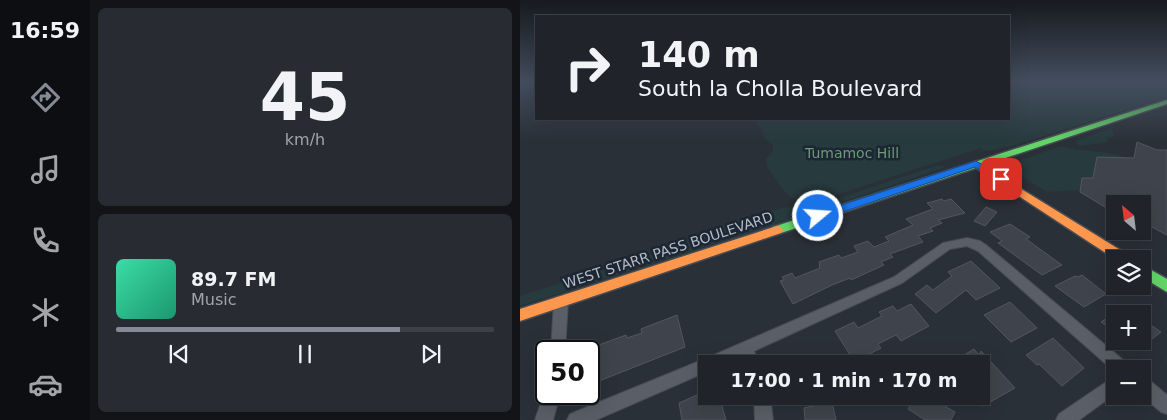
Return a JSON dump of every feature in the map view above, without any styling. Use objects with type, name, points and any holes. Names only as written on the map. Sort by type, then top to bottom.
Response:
[{"type":"main road","name":"WEST STARR PASS BOULEVARD","points":[[520,315],[1167,102]]},
{"type":"main road","points":[[976,164],[1111,250]]},
{"type":"main road","points":[[1151,276],[1167,286]]},
{"type":"street","points":[[732,355],[898,280],[947,246],[967,240],[982,248],[1113,360]]},
{"type":"street","points":[[559,340],[561,301]]},
{"type":"street","points":[[746,349],[748,355]]},
{"type":"street","points":[[576,420],[698,369]]},
{"type":"street","points":[[1064,420],[1106,390]]},
{"type":"street","points":[[1151,393],[1167,406]]},
{"type":"street","points":[[544,420],[549,405]]},
{"type":"street","points":[[763,405],[764,420]]},
{"type":"green space","name":"Tumamoc Hill","points":[[1010,102],[1153,102],[1019,144],[987,151],[983,151],[981,148],[826,198],[806,202],[791,197],[783,190],[767,167],[766,159],[773,151],[773,145],[765,139],[761,128],[754,120],[1010,120]]},
{"type":"green space","points":[[1111,129],[1114,132],[1113,138],[1107,137],[1107,141],[1104,143],[1079,146],[1075,141]]},
{"type":"green space","points":[[1061,146],[1077,150],[1110,153],[1126,158],[1103,178],[1082,178],[1080,190],[1047,192],[1004,166]]},
{"type":"green space","points":[[938,165],[946,167],[765,228],[520,306],[520,296],[665,250],[735,220],[791,206],[798,205],[799,210],[807,209]]},
{"type":"building","points":[[1137,142],[1157,150],[1167,150],[1167,235],[1151,227],[1151,195],[1106,195],[1106,208],[1080,192],[1082,178],[1093,178],[1097,157],[1134,158]]},
{"type":"building","points":[[942,199],[944,201],[951,199],[965,213],[938,220],[942,223],[930,228],[933,231],[918,236],[923,242],[890,254],[893,257],[881,262],[884,265],[851,280],[850,278],[832,285],[793,304],[780,281],[784,280],[782,277],[792,273],[795,278],[820,268],[819,262],[839,255],[841,258],[858,252],[854,246],[868,241],[874,247],[889,241],[885,237],[913,225],[906,219],[933,209],[927,203]]},
{"type":"building","points":[[986,207],[997,212],[985,226],[974,221]]},
{"type":"building","points":[[1010,224],[1030,237],[1026,239],[1062,265],[1042,275],[998,243],[1002,241],[990,232]]},
{"type":"building","points":[[971,261],[1000,288],[976,300],[966,290],[936,313],[915,294],[927,285],[933,290],[952,276],[948,272]]},
{"type":"building","points":[[1082,275],[1106,294],[1084,307],[1055,286],[1075,276]]},
{"type":"building","points":[[1010,302],[1037,328],[1011,342],[984,315]]},
{"type":"building","points":[[911,304],[929,326],[901,341],[896,335],[878,344],[881,348],[868,355],[850,355],[835,331],[854,322],[858,328],[882,316],[879,312],[893,306],[897,311]]},
{"type":"building","points":[[677,315],[685,347],[600,381],[600,345],[626,335],[627,338],[642,333],[641,329]]},
{"type":"building","points":[[1106,319],[1106,326],[1101,322]]},
{"type":"building","points":[[1151,325],[1161,332],[1151,340]]},
{"type":"building","points":[[1053,338],[1084,368],[1062,386],[1039,364],[1037,365],[1026,355]]},
{"type":"building","points":[[974,349],[979,355],[964,355]]},
{"type":"building","points":[[990,361],[1015,388],[990,402]]},
{"type":"building","points":[[698,395],[698,405],[722,405],[726,420],[682,420],[679,403]]},
{"type":"building","points":[[818,405],[833,405],[836,420],[805,420],[804,408]]},
{"type":"building","points":[[910,405],[947,405],[946,407],[955,412],[951,420],[925,420],[908,409]]},
{"type":"traffic: fast","points":[[777,230],[1167,102]]},
{"type":"traffic: fast","points":[[1151,276],[1167,286]]},
{"type":"traffic: slow","points":[[976,164],[1111,250]]},
{"type":"traffic: slow","points":[[520,315],[777,230]]},
{"type":"route","points":[[818,216],[976,164],[1001,179]]}]
